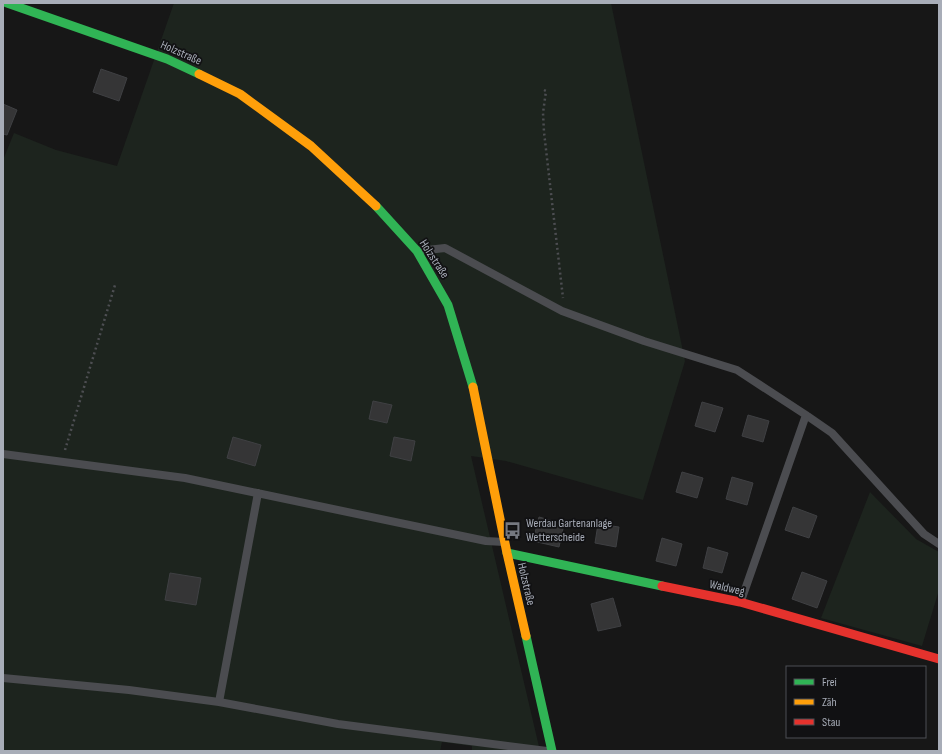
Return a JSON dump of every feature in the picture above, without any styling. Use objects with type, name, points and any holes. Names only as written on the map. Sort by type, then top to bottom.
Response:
[{"type":"street","name":"Holzstraße","points":[[7,3],[167,58],[240,94],[311,146],[369,199],[417,251],[448,305],[472,380],[507,553],[552,751]]},
{"type":"street","name":"Waldweg","points":[[507,553],[740,602],[939,659]]},
{"type":"lane","points":[[417,251],[445,248],[562,311],[644,341],[737,370],[832,433],[924,534],[939,544]]},
{"type":"lane","points":[[740,602],[806,415]]},
{"type":"lane","points":[[3,454],[185,478],[486,541],[505,542]]},
{"type":"lane","points":[[219,702],[258,493]]},
{"type":"lane","points":[[3,678],[129,690],[219,702],[338,724],[547,751]]},
{"type":"path","points":[[544,90],[546,91],[543,113],[544,132],[563,298],[562,311]]},
{"type":"path","points":[[61,462],[115,285]]},
{"type":"shaded area","points":[[174,3],[611,3],[685,361],[643,500],[506,461],[471,456],[540,751],[472,751],[472,746],[442,742],[440,751],[3,751],[3,160],[14,133],[56,150],[117,166]]},
{"type":"shaded area","points":[[870,492],[916,539],[939,552],[939,590],[922,646],[821,618]]},
{"type":"building","points":[[101,69],[127,78],[119,101],[93,92]]},
{"type":"building","points":[[3,104],[17,110],[7,135],[3,134]]},
{"type":"building","points":[[373,401],[392,405],[387,423],[369,419]]},
{"type":"building","points":[[702,402],[723,408],[715,432],[695,426]]},
{"type":"building","points":[[748,415],[769,421],[763,442],[742,436]]},
{"type":"building","points":[[233,437],[261,445],[255,466],[227,458]]},
{"type":"building","points":[[394,437],[415,441],[411,461],[390,456]]},
{"type":"building","points":[[682,472],[703,478],[697,498],[676,492]]},
{"type":"building","points":[[732,477],[753,483],[747,505],[726,499]]},
{"type":"building","points":[[793,507],[817,516],[809,538],[785,530]]},
{"type":"building","points":[[539,517],[564,524],[559,547],[533,541]]},
{"type":"building","points":[[598,524],[619,527],[616,547],[595,543]]},
{"type":"building","points":[[662,538],[682,544],[676,566],[656,561]]},
{"type":"building","points":[[708,547],[728,553],[722,573],[703,568]]},
{"type":"building","points":[[802,572],[827,581],[817,608],[792,599]]},
{"type":"building","points":[[170,573],[201,578],[196,605],[165,600]]},
{"type":"building","points":[[613,598],[621,626],[598,631],[591,604]]},
{"type":"traffic: fast","points":[[7,3],[167,59],[199,74]]},
{"type":"traffic: fast","points":[[376,206],[417,251],[448,305],[473,387]]},
{"type":"traffic: fast","points":[[507,553],[662,586]]},
{"type":"traffic: fast","points":[[526,636],[552,751]]},
{"type":"traffic: slow","points":[[199,74],[240,94],[311,146],[376,206]]},
{"type":"traffic: slow","points":[[473,387],[507,553],[526,636]]},
{"type":"traffic: jam","points":[[662,586],[740,602],[939,659]]},
{"type":"place","name":"Werdau Gartenanlage Wetterscheide","points":[[513,530]]}]
